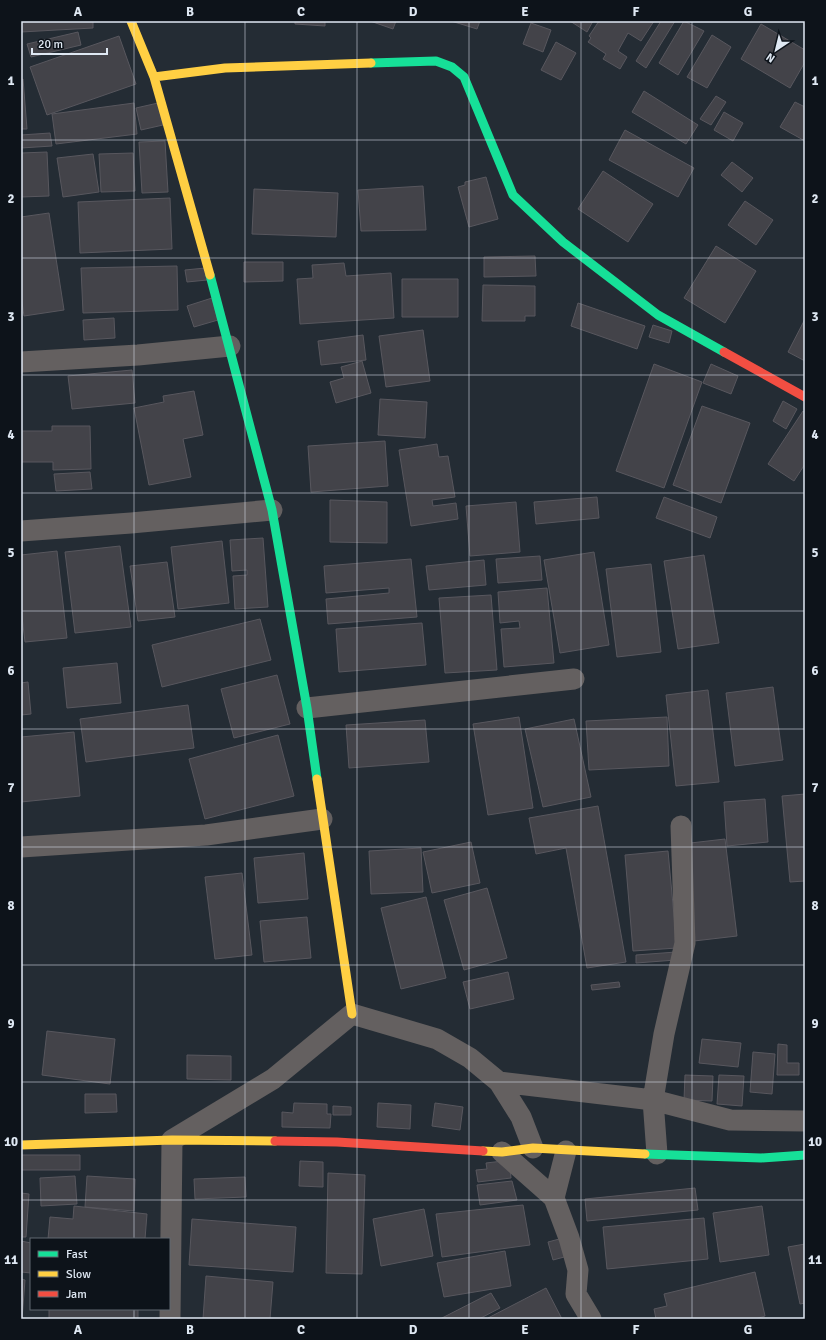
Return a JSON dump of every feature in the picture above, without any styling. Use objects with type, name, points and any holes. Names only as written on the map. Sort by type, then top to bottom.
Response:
[{"type":"street","points":[[131,21],[154,77],[230,346],[272,510],[307,708],[322,819],[352,1014]]},
{"type":"street","points":[[154,77],[225,68],[398,62],[436,61],[452,67],[464,77],[513,195],[563,242],[658,315],[805,397]]},
{"type":"street","points":[[21,362],[138,355],[230,346]]},
{"type":"street","points":[[21,531],[132,523],[272,510]]},
{"type":"street","points":[[307,708],[574,679]]},
{"type":"street","points":[[21,847],[206,835],[322,819]]},
{"type":"street","points":[[657,1154],[653,1100],[664,1034],[685,943],[681,826]]},
{"type":"street","points":[[352,1014],[437,1039],[470,1058],[499,1082],[521,1117],[533,1148]]},
{"type":"street","points":[[172,1140],[273,1078],[352,1014]]},
{"type":"street","points":[[499,1082],[653,1100],[730,1120],[805,1121]]},
{"type":"street","points":[[170,1319],[172,1140]]},
{"type":"street","points":[[21,1145],[172,1140],[337,1142],[502,1152],[533,1148],[566,1151],[761,1158],[805,1155]]},
{"type":"street","points":[[554,1198],[566,1151]]},
{"type":"street","points":[[502,1152],[554,1198],[569,1238],[578,1270],[576,1294],[591,1319]]},
{"type":"building","points":[[21,21],[93,21],[93,28],[21,32]]},
{"type":"building","points":[[295,21],[325,21],[325,26],[295,24]]},
{"type":"building","points":[[370,21],[396,21],[393,29]]},
{"type":"building","points":[[451,21],[480,21],[477,29]]},
{"type":"building","points":[[570,21],[593,21],[587,32]]},
{"type":"building","points":[[599,21],[654,21],[641,41],[628,33],[618,51],[627,57],[620,69],[603,59],[606,54],[588,42],[591,38],[589,36]]},
{"type":"building","points":[[661,21],[675,21],[646,68],[636,61]]},
{"type":"building","points":[[684,21],[704,31],[678,75],[659,63]]},
{"type":"building","points":[[531,23],[551,30],[543,52],[523,44]]},
{"type":"building","points":[[761,24],[805,50],[805,62],[790,88],[741,59]]},
{"type":"building","points":[[78,32],[81,45],[31,57],[27,44]]},
{"type":"building","points":[[712,35],[731,47],[707,88],[687,77]]},
{"type":"building","points":[[119,36],[136,84],[47,115],[30,67]]},
{"type":"building","points":[[556,42],[576,53],[561,80],[541,70]]},
{"type":"building","points":[[23,79],[27,129],[21,129],[21,80]]},
{"type":"building","points":[[644,91],[698,125],[686,144],[632,112]]},
{"type":"building","points":[[716,96],[726,102],[711,125],[700,119]]},
{"type":"building","points":[[795,102],[805,107],[805,141],[780,127]]},
{"type":"building","points":[[134,103],[137,134],[56,144],[52,114]]},
{"type":"building","points":[[158,103],[163,125],[141,130],[136,108]]},
{"type":"building","points":[[724,112],[743,123],[733,141],[714,130]]},
{"type":"building","points":[[625,130],[694,168],[678,197],[609,160]]},
{"type":"building","points":[[50,133],[52,146],[21,148],[21,135]]},
{"type":"building","points":[[165,141],[168,192],[142,193],[139,142]]},
{"type":"building","points":[[47,152],[49,196],[21,197],[21,153]]},
{"type":"building","points":[[133,153],[135,191],[101,192],[99,154]]},
{"type":"building","points":[[93,154],[99,192],[63,197],[57,158]]},
{"type":"building","points":[[732,162],[753,178],[742,192],[721,175]]},
{"type":"building","points":[[603,171],[653,204],[628,242],[578,209]]},
{"type":"building","points":[[486,177],[498,219],[469,227],[458,187],[465,185],[465,182]]},
{"type":"building","points":[[423,186],[426,230],[361,231],[358,190]]},
{"type":"building","points":[[254,189],[338,193],[336,237],[252,234]]},
{"type":"building","points":[[170,198],[172,249],[80,253],[78,202]]},
{"type":"building","points":[[745,201],[773,220],[756,245],[728,225]]},
{"type":"building","points":[[49,213],[64,310],[24,316],[21,295],[21,217]]},
{"type":"building","points":[[716,246],[756,271],[725,323],[684,298]]},
{"type":"building","points":[[535,256],[536,276],[484,277],[484,257]]},
{"type":"building","points":[[244,262],[283,262],[283,281],[244,282]]},
{"type":"building","points":[[344,263],[346,276],[391,273],[394,318],[300,324],[297,279],[313,278],[312,265]]},
{"type":"building","points":[[177,266],[178,310],[83,313],[81,268]]},
{"type":"building","points":[[205,268],[207,280],[187,282],[185,270]]},
{"type":"building","points":[[402,279],[458,279],[458,317],[402,317]]},
{"type":"building","points":[[483,285],[535,286],[535,316],[525,316],[525,321],[482,321]]},
{"type":"building","points":[[212,298],[218,320],[194,327],[187,306]]},
{"type":"building","points":[[578,303],[645,326],[637,349],[571,326]]},
{"type":"building","points":[[114,318],[115,338],[84,340],[83,320]]},
{"type":"building","points":[[805,319],[805,361],[788,352]]},
{"type":"building","points":[[653,325],[672,331],[669,343],[649,337]]},
{"type":"building","points":[[423,330],[430,381],[386,387],[379,336]]},
{"type":"building","points":[[363,335],[366,360],[321,365],[318,341]]},
{"type":"building","points":[[362,361],[371,393],[336,403],[330,382],[344,378],[341,367]]},
{"type":"building","points":[[654,364],[702,382],[664,488],[616,471]]},
{"type":"building","points":[[711,364],[738,376],[731,394],[703,383]]},
{"type":"building","points":[[132,370],[135,403],[72,409],[68,376]]},
{"type":"building","points":[[194,391],[203,435],[183,439],[191,477],[149,485],[134,408],[164,402],[163,396]]},
{"type":"building","points":[[380,399],[427,402],[425,438],[378,435]]},
{"type":"building","points":[[783,401],[797,409],[786,429],[773,421]]},
{"type":"building","points":[[702,406],[750,423],[721,503],[673,485]]},
{"type":"building","points":[[803,411],[805,413],[805,464],[794,481],[768,464]]},
{"type":"building","points":[[52,426],[90,426],[91,469],[53,470],[53,462],[21,462],[21,431],[52,431]]},
{"type":"building","points":[[385,441],[388,486],[311,492],[308,446]]},
{"type":"building","points":[[437,444],[439,457],[448,456],[455,497],[432,500],[433,506],[456,503],[458,519],[411,526],[399,450]]},
{"type":"building","points":[[90,472],[92,489],[56,491],[54,474]]},
{"type":"building","points":[[597,497],[599,518],[536,524],[534,502]]},
{"type":"building","points":[[664,497],[717,517],[710,538],[656,518]]},
{"type":"building","points":[[330,500],[387,502],[387,543],[330,542]]},
{"type":"building","points":[[516,502],[520,552],[470,556],[466,506]]},
{"type":"building","points":[[263,538],[268,607],[235,609],[233,576],[247,575],[247,570],[232,571],[230,540]]},
{"type":"building","points":[[222,541],[229,603],[178,609],[171,547]]},
{"type":"building","points":[[120,546],[131,627],[75,633],[65,552]]},
{"type":"building","points":[[57,551],[67,638],[25,642],[21,608],[21,555]]},
{"type":"building","points":[[594,552],[609,645],[560,653],[544,560]]},
{"type":"building","points":[[704,555],[719,643],[678,649],[664,561]]},
{"type":"building","points":[[540,556],[542,580],[498,583],[496,559]]},
{"type":"building","points":[[411,559],[417,617],[328,624],[326,599],[389,593],[389,588],[326,593],[324,566]]},
{"type":"building","points":[[484,560],[486,585],[429,590],[426,566]]},
{"type":"building","points":[[167,562],[175,617],[138,621],[130,566]]},
{"type":"building","points":[[651,564],[661,652],[617,657],[606,569]]},
{"type":"building","points":[[547,588],[554,663],[504,667],[501,629],[520,628],[519,621],[500,623],[498,592]]},
{"type":"building","points":[[491,595],[497,670],[445,673],[439,598]]},
{"type":"building","points":[[260,619],[271,660],[162,687],[152,645]]},
{"type":"building","points":[[422,623],[426,665],[339,672],[336,629]]},
{"type":"building","points":[[117,663],[121,703],[67,708],[63,668]]},
{"type":"building","points":[[277,675],[290,724],[234,738],[221,689]]},
{"type":"building","points":[[28,682],[31,714],[21,715],[21,683]]},
{"type":"building","points":[[773,687],[783,760],[735,766],[726,693]]},
{"type":"building","points":[[708,690],[719,782],[676,786],[666,695]]},
{"type":"building","points":[[188,705],[194,748],[86,762],[80,719]]},
{"type":"building","points":[[519,717],[533,808],[488,815],[473,724]]},
{"type":"building","points":[[667,717],[669,766],[589,770],[586,721]]},
{"type":"building","points":[[574,719],[591,797],[543,807],[525,729]]},
{"type":"building","points":[[425,720],[429,762],[349,768],[346,725]]},
{"type":"building","points":[[74,732],[80,796],[21,802],[21,737]]},
{"type":"building","points":[[278,735],[294,796],[205,819],[189,759]]},
{"type":"building","points":[[805,794],[805,881],[790,882],[782,796]]},
{"type":"building","points":[[765,799],[768,842],[727,846],[724,802]]},
{"type":"building","points":[[598,806],[626,962],[587,968],[566,848],[536,854],[529,818]]},
{"type":"building","points":[[725,839],[737,936],[694,941],[682,844]]},
{"type":"building","points":[[471,842],[480,883],[432,893],[423,852]]},
{"type":"building","points":[[421,848],[423,892],[371,894],[369,851]]},
{"type":"building","points":[[668,851],[677,948],[633,951],[625,855]]},
{"type":"building","points":[[304,853],[308,899],[258,903],[254,858]]},
{"type":"building","points":[[242,873],[252,955],[215,959],[205,877]]},
{"type":"building","points":[[487,888],[507,958],[464,970],[444,900]]},
{"type":"building","points":[[426,897],[446,978],[401,989],[381,908]]},
{"type":"building","points":[[307,917],[311,958],[264,962],[260,921]]},
{"type":"building","points":[[676,952],[676,960],[636,963],[636,955]]},
{"type":"building","points":[[508,972],[514,999],[470,1009],[463,982]]},
{"type":"building","points":[[619,982],[620,987],[592,990],[591,985]]},
{"type":"building","points":[[47,1031],[115,1039],[110,1084],[42,1075]]},
{"type":"building","points":[[702,1039],[741,1043],[738,1067],[699,1063]]},
{"type":"building","points":[[778,1044],[787,1045],[787,1063],[799,1063],[799,1075],[777,1075]]},
{"type":"building","points":[[753,1052],[775,1054],[772,1094],[750,1092]]},
{"type":"building","points":[[187,1055],[231,1056],[231,1080],[187,1079]]},
{"type":"building","points":[[685,1075],[713,1076],[712,1101],[684,1100]]},
{"type":"building","points":[[719,1075],[744,1076],[742,1106],[717,1104]]},
{"type":"building","points":[[85,1094],[116,1094],[117,1112],[85,1113]]},
{"type":"building","points":[[294,1103],[327,1104],[327,1114],[331,1114],[330,1128],[282,1127],[282,1112],[293,1113]]},
{"type":"building","points":[[378,1103],[411,1105],[410,1129],[377,1127]]},
{"type":"building","points":[[435,1103],[463,1107],[460,1130],[432,1126]]},
{"type":"building","points":[[333,1106],[351,1107],[351,1115],[333,1115]]},
{"type":"building","points":[[21,1155],[80,1155],[80,1170],[21,1170]]},
{"type":"building","points":[[300,1161],[323,1162],[323,1187],[299,1186]]},
{"type":"building","points":[[503,1161],[510,1166],[511,1178],[478,1182],[476,1170],[487,1169],[486,1163]]},
{"type":"building","points":[[328,1173],[365,1175],[362,1274],[326,1273]]},
{"type":"building","points":[[75,1176],[77,1204],[41,1206],[40,1178]]},
{"type":"building","points":[[87,1176],[135,1179],[134,1211],[85,1207]]},
{"type":"building","points":[[245,1177],[246,1197],[195,1199],[194,1179]]},
{"type":"building","points":[[512,1181],[517,1200],[480,1205],[477,1185]]},
{"type":"building","points":[[695,1188],[698,1210],[587,1221],[585,1199]]},
{"type":"building","points":[[21,1193],[29,1194],[26,1237],[21,1237]]},
{"type":"building","points":[[523,1205],[530,1245],[442,1257],[436,1214]]},
{"type":"building","points":[[74,1206],[147,1214],[145,1238],[48,1238],[50,1217],[73,1219]]},
{"type":"building","points":[[762,1206],[769,1255],[720,1262],[713,1213]]},
{"type":"building","points":[[424,1209],[433,1256],[381,1266],[373,1219]]},
{"type":"building","points":[[704,1218],[708,1259],[607,1269],[603,1227]]},
{"type":"building","points":[[192,1219],[296,1227],[293,1272],[189,1265]]},
{"type":"building","points":[[563,1238],[568,1256],[553,1260],[548,1242]]},
{"type":"building","points":[[21,1241],[30,1243],[30,1273],[21,1272]]},
{"type":"building","points":[[805,1244],[805,1303],[800,1304],[788,1247]]},
{"type":"building","points":[[505,1251],[511,1286],[444,1297],[437,1263]]},
{"type":"building","points":[[755,1272],[765,1316],[755,1319],[656,1319],[654,1309],[667,1306],[664,1294]]},
{"type":"building","points":[[206,1276],[273,1282],[270,1319],[203,1319]]},
{"type":"building","points":[[21,1279],[25,1280],[22,1319],[21,1319]]},
{"type":"building","points":[[546,1288],[562,1319],[488,1318]]},
{"type":"building","points":[[491,1293],[500,1308],[479,1319],[440,1319]]},
{"type":"building","points":[[49,1310],[138,1310],[138,1319],[49,1319]]},
{"type":"traffic: fast","points":[[371,63],[436,61],[452,67],[464,77],[513,195],[563,242],[658,315],[724,352]]},
{"type":"traffic: fast","points":[[210,275],[272,510],[307,708],[317,779]]},
{"type":"traffic: fast","points":[[645,1154],[761,1158],[805,1155]]},
{"type":"traffic: slow","points":[[131,21],[154,77],[210,275]]},
{"type":"traffic: slow","points":[[154,77],[225,68],[371,63]]},
{"type":"traffic: slow","points":[[317,779],[352,1014]]},
{"type":"traffic: slow","points":[[21,1145],[172,1140],[275,1141]]},
{"type":"traffic: slow","points":[[483,1151],[502,1152],[533,1148],[645,1154]]},
{"type":"traffic: jam","points":[[724,352],[805,397]]},
{"type":"traffic: jam","points":[[275,1141],[337,1142],[483,1151]]}]
